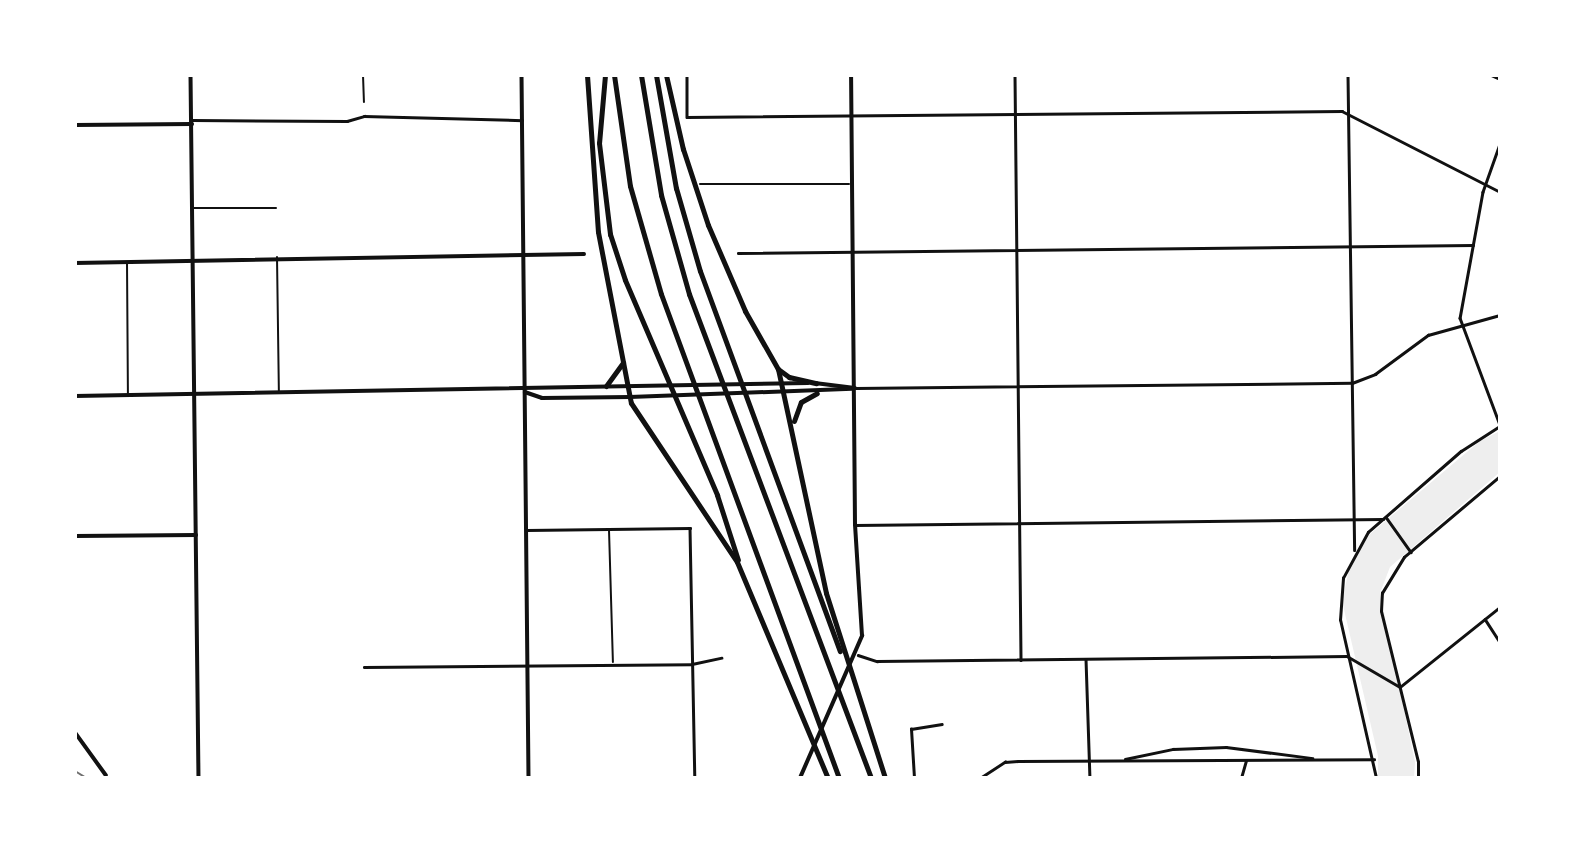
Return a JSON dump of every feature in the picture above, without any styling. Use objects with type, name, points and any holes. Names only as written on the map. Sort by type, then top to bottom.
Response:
[{"type":"highway","points":[[587,75],[594,198],[623,363],[631,386],[630,397],[727,545],[828,778]]},
{"type":"highway","points":[[605,75],[599,144],[610,234],[625,280],[722,508],[744,580]]},
{"type":"highway","points":[[614,75],[630,186],[661,294],[839,778]]},
{"type":"highway","points":[[641,75],[661,195],[689,294],[871,778]]},
{"type":"highway","points":[[656,75],[674,175],[700,271],[873,740]]},
{"type":"highway","points":[[666,75],[695,190],[740,298],[778,369],[793,424],[826,593],[885,778]]},
{"type":"highway","points":[[606,387],[623,363]]},
{"type":"highway","points":[[778,369],[789,377],[816,383]]},
{"type":"highway","points":[[793,424],[801,402],[817,393]]},
{"type":"street","points":[[191,75],[199,778]]},
{"type":"street","points":[[522,75],[528,778]]},
{"type":"street","points":[[687,75],[687,117],[1348,113],[1485,186],[1500,191]]},
{"type":"street","points":[[800,778],[858,654],[862,630],[855,525],[851,75]]},
{"type":"street","points":[[1015,75],[1021,660]]},
{"type":"street","points":[[1348,75],[1355,550]]},
{"type":"street","points":[[1491,75],[1500,79]]},
{"type":"street","points":[[75,125],[347,121],[364,116],[522,120]]},
{"type":"street","points":[[1376,778],[1375,758],[1347,656],[1339,591],[1355,550],[1384,518],[1471,444],[1500,426],[1461,325],[1485,186],[1500,144]]},
{"type":"street","points":[[192,208],[276,208]]},
{"type":"street","points":[[738,253],[1473,245]]},
{"type":"street","points":[[75,262],[193,257],[584,254]]},
{"type":"street","points":[[523,391],[542,398],[817,393],[855,388],[1352,383],[1375,374],[1428,335],[1500,315]]},
{"type":"street","points":[[75,396],[523,391],[782,383],[816,383],[855,388]]},
{"type":"street","points":[[1418,778],[1419,762],[1381,611],[1382,593],[1394,568],[1500,476]]},
{"type":"street","points":[[855,525],[1384,518]]},
{"type":"street","points":[[1384,518],[1411,552]]},
{"type":"street","points":[[526,530],[690,528],[695,778]]},
{"type":"street","points":[[75,536],[196,535]]},
{"type":"street","points":[[1400,687],[1500,607]]},
{"type":"street","points":[[1485,620],[1500,642]]},
{"type":"street","points":[[858,654],[877,661],[1347,656],[1400,687]]},
{"type":"street","points":[[364,667],[527,666],[613,662],[692,664],[722,658]]},
{"type":"street","points":[[1086,659],[1090,778]]},
{"type":"street","points":[[914,778],[911,729],[942,724]]},
{"type":"street","points":[[75,732],[106,775]]},
{"type":"street","points":[[1122,760],[1172,749],[1226,747],[1275,750],[1316,759]]},
{"type":"street","points":[[980,778],[1005,762],[1375,758]]},
{"type":"street","points":[[1241,778],[1246,761]]},
{"type":"lane","points":[[363,75],[364,102]]},
{"type":"lane","points":[[700,184],[853,184]]},
{"type":"lane","points":[[277,257],[279,394]]},
{"type":"lane","points":[[127,261],[128,396]]},
{"type":"lane","points":[[609,529],[613,662]]},
{"type":"shaded area","points":[[1500,431],[1500,472],[1390,567],[1380,593],[1415,762],[1414,778],[1378,778],[1378,756],[1342,601],[1350,565],[1370,534],[1480,441]]},
{"type":"railway","points":[[75,771],[86,778]]}]
